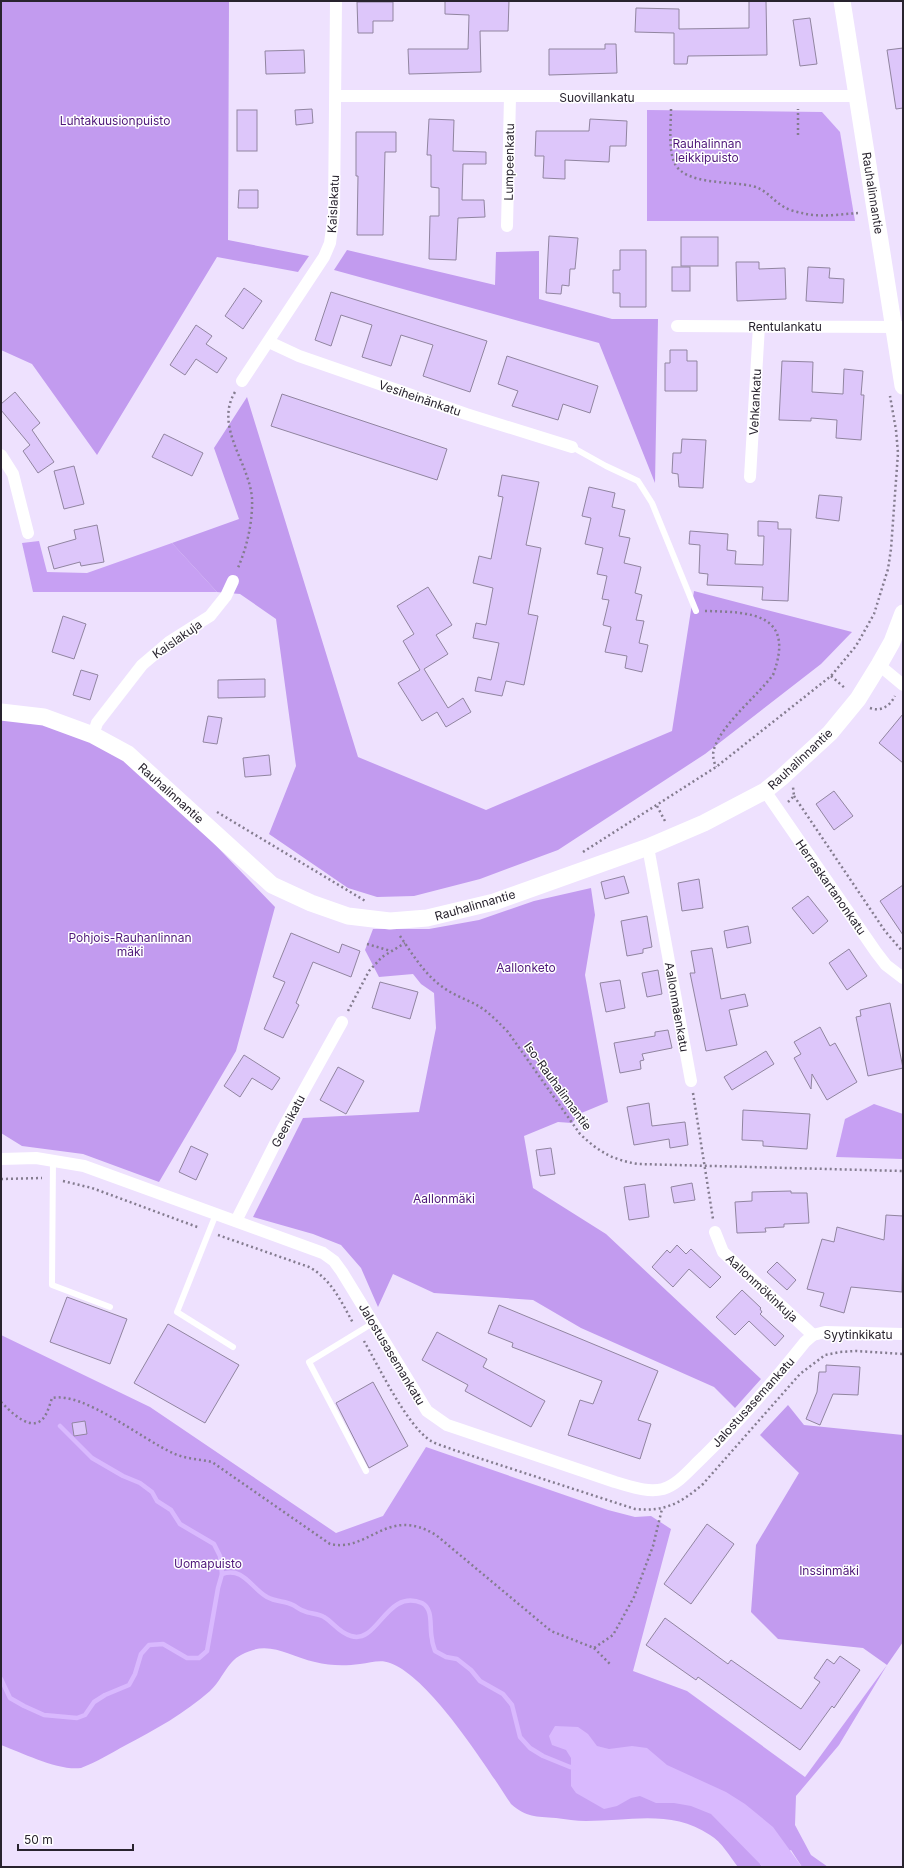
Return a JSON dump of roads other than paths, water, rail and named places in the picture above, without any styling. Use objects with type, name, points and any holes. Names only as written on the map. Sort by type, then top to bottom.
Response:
[{"type":"street","name":"Kaislakatu","points":[[242,382],[317,269],[330,243],[334,213],[336,1]]},
{"type":"street","name":"Rauhalinnantie","points":[[842,1],[898,327],[896,388]]},
{"type":"street","name":"Suovillankatu","points":[[336,96],[858,96]]},
{"type":"street","name":"Lumpeenkatu","points":[[507,226],[510,97]]},
{"type":"street","name":"Rentulankatu","points":[[677,326],[898,327]]},
{"type":"street","name":"Vehkankatu","points":[[750,477],[759,326]]},
{"type":"street","name":"Vesiheinänkatu","points":[[269,342],[299,356],[466,414],[572,447]]},
{"type":"street","points":[[1,455],[10,466],[13,474],[28,533]]},
{"type":"street","name":"Kaislakuja","points":[[93,735],[97,723],[142,665],[169,642],[210,616],[226,596],[233,581]]},
{"type":"street","name":"Rauhalinnantie","points":[[1,712],[44,717],[93,735],[128,754],[272,885],[311,904],[348,916],[390,921],[427,918],[494,902],[648,846],[704,823],[765,791],[830,733],[858,699],[892,642],[903,613]]},
{"type":"street","points":[[879,666],[903,685]]},
{"type":"street","name":"Herraskartanonkatu","points":[[765,791],[876,952],[886,965],[903,978]]},
{"type":"street","name":"Aallonmäenkatu","points":[[648,846],[691,1081]]},
{"type":"street","name":"Geenikatu","points":[[236,1221],[282,1130],[342,1022]]},
{"type":"street","name":"Jalostusasemankatu","points":[[1,1159],[53,1159],[101,1171],[323,1253],[334,1262],[350,1283],[418,1400],[426,1411],[459,1430],[615,1482],[650,1490],[662,1489],[681,1479],[738,1423],[805,1342],[813,1335]]},
{"type":"street","name":"Aallonmökinkuja","points":[[715,1232],[723,1252],[813,1335]]},
{"type":"street","name":"Syytinkikatu","points":[[813,1335],[825,1332],[903,1334]]},
{"type":"lane","points":[[572,447],[606,466],[632,477],[643,486],[652,503],[696,611]]},
{"type":"lane","points":[[53,1159],[52,1286],[110,1307]]},
{"type":"lane","points":[[216,1214],[177,1312],[233,1347]]},
{"type":"lane","points":[[366,1471],[309,1362],[373,1322]]},
{"type":"waterway","points":[[60,1426],[92,1458],[123,1476],[140,1483],[152,1492],[157,1501],[171,1510],[180,1524],[214,1544],[220,1556],[222,1574]]},
{"type":"waterway","points":[[1,1679],[10,1698],[44,1715],[77,1718],[85,1715],[94,1702],[105,1695],[129,1685],[135,1674],[141,1654],[149,1645],[163,1644],[187,1658],[199,1658],[207,1651],[218,1588],[222,1574],[236,1573],[246,1579],[267,1597],[290,1604],[306,1612],[322,1616],[328,1619],[343,1633],[351,1636],[360,1637],[368,1633],[391,1609],[400,1603],[410,1600],[422,1603],[426,1606],[430,1614],[431,1635],[435,1651],[446,1657],[457,1659],[471,1670],[480,1681],[503,1694],[512,1705],[520,1737],[530,1748],[543,1756],[576,1768]]},
{"type":"park label","name":"Luhtakuusionpuisto","points":[[115,120]]},
{"type":"park label","name":"Rauhalinnan leikkipuisto","points":[[707,150]]},
{"type":"park label","name":"Pohjois-Rauhanlinnan mäki","points":[[130,944]]},
{"type":"park label","name":"Aallonketo","points":[[526,967]]},
{"type":"park label","name":"Aallonmäki","points":[[444,1198]]},
{"type":"park label","name":"Uomapuisto","points":[[208,1563]]},
{"type":"park label","name":"Inssinmäki","points":[[829,1570]]}]
